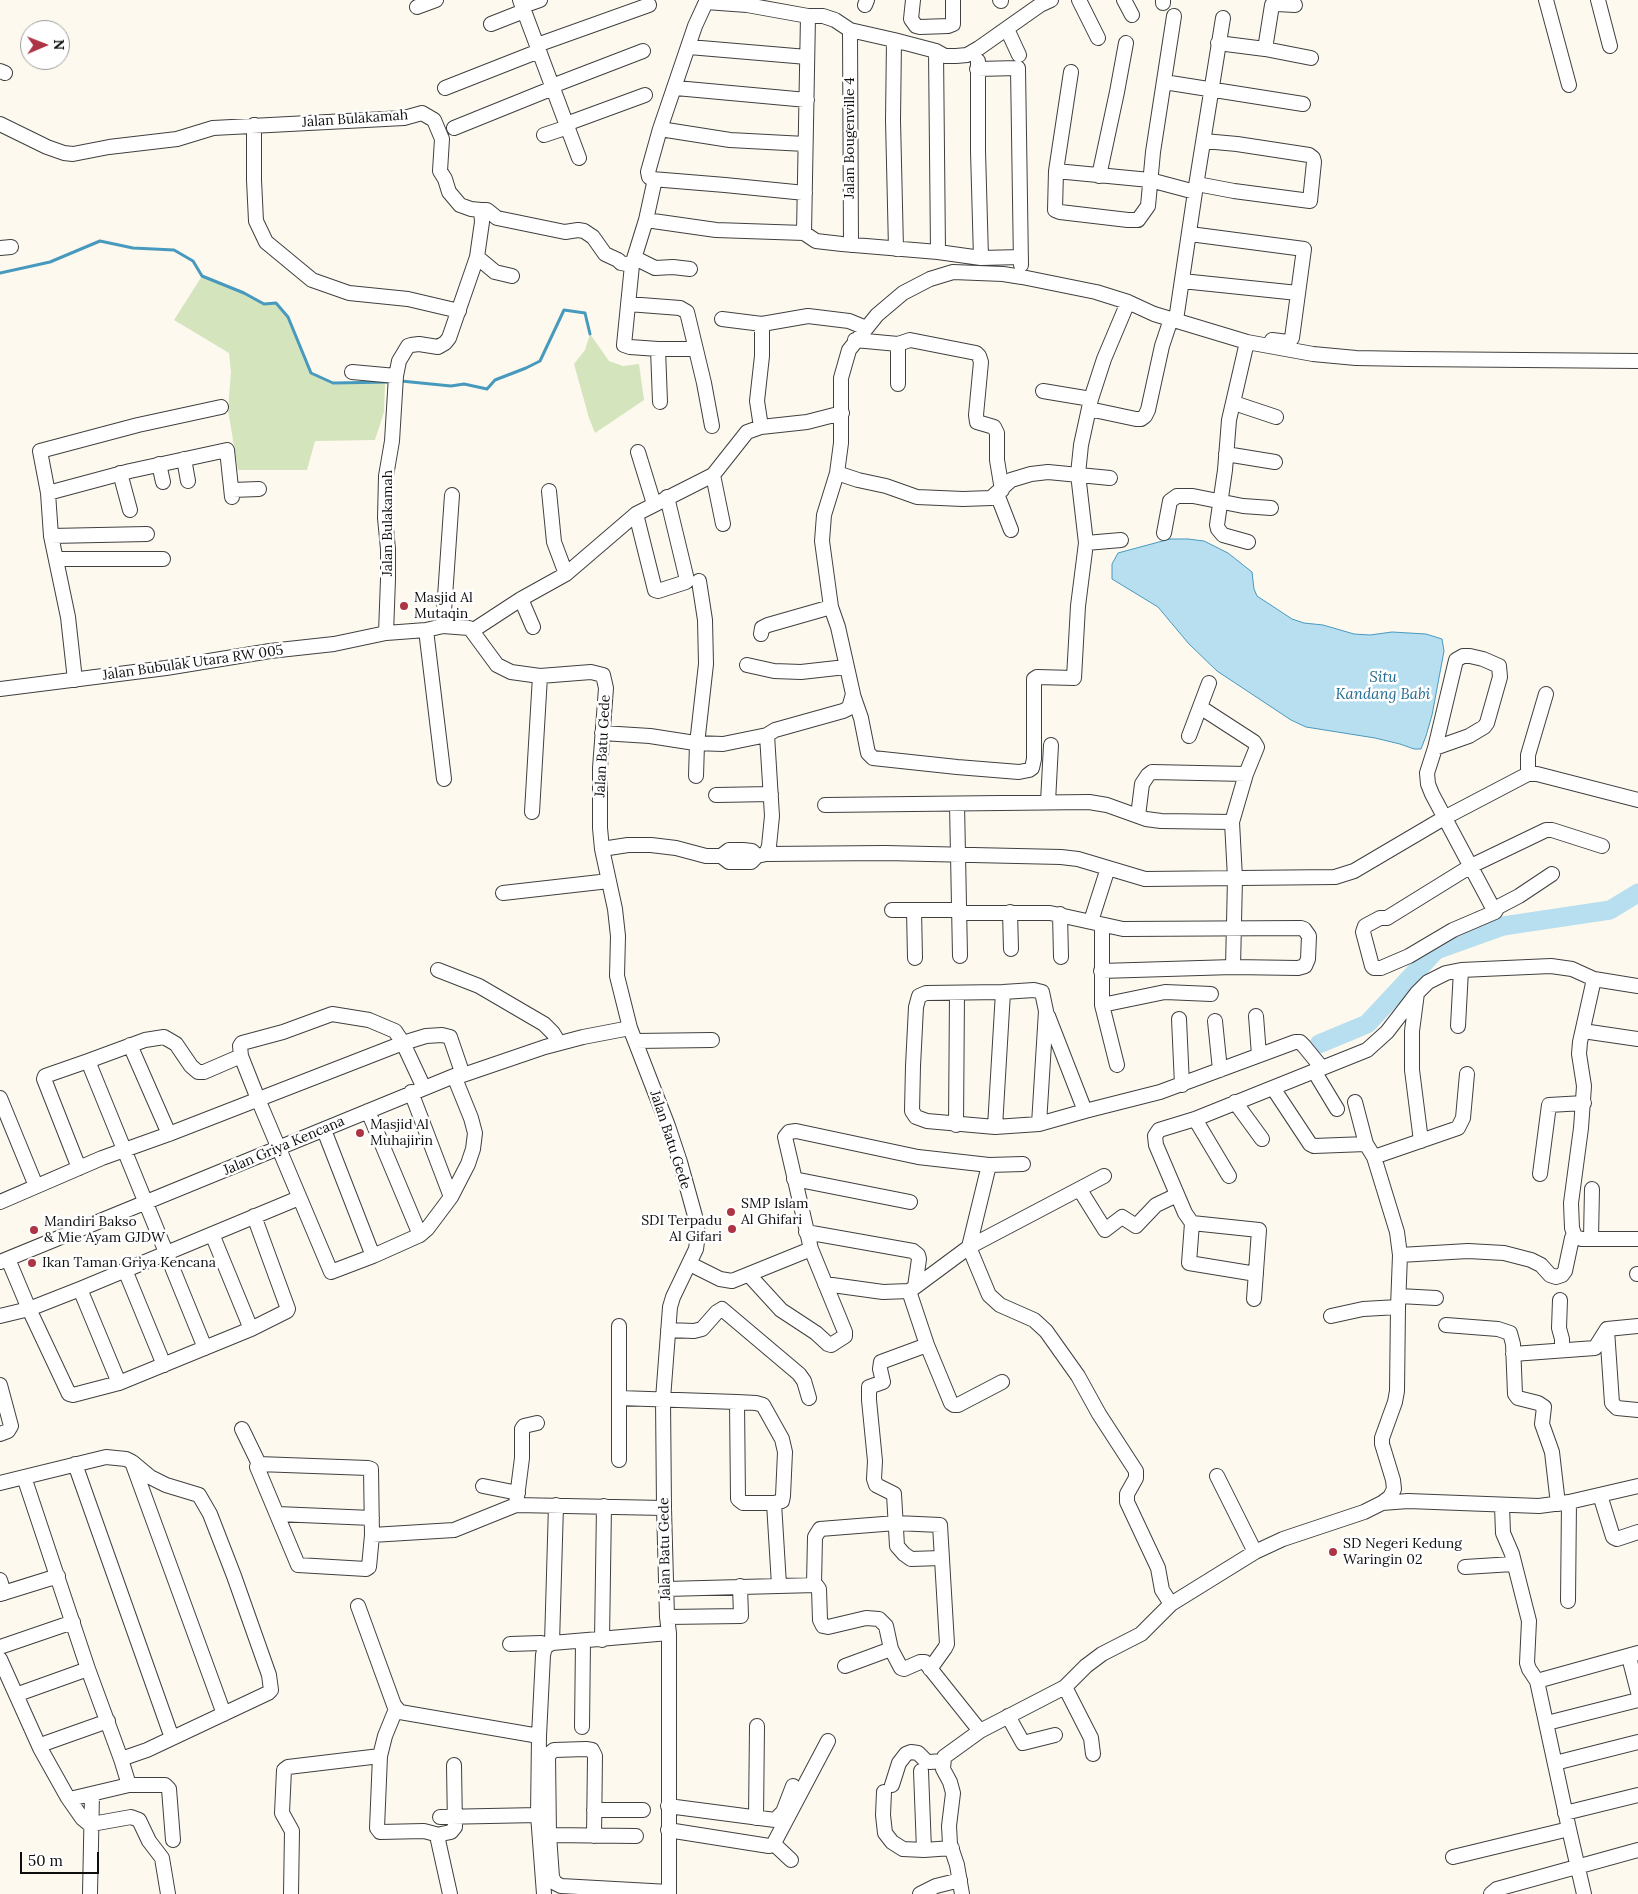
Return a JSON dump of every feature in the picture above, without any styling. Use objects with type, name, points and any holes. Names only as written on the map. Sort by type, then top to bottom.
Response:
[{"type":"street","points":[[417,6],[436,0]]},
{"type":"street","points":[[491,24],[522,6],[540,0]]},
{"type":"street","points":[[913,0],[911,19],[916,26],[920,27],[948,26],[953,24],[953,0]]},
{"type":"street","points":[[806,193],[652,180],[649,176],[648,172],[660,129],[706,2],[747,5],[808,16],[822,16],[835,20],[850,30],[894,40],[945,56],[956,56],[966,55],[979,48],[1040,5],[1051,0]]},
{"type":"street","points":[[1079,0],[1098,38]]},
{"type":"street","points":[[1124,0],[1132,15]]},
{"type":"street","points":[[1546,0],[1570,85]]},
{"type":"street","points":[[1598,0],[1610,46]]},
{"type":"street","points":[[1265,49],[1272,6],[1277,4],[1295,5]]},
{"type":"street","points":[[445,88],[538,48],[649,5]]},
{"type":"street","points":[[522,6],[579,158]]},
{"type":"street","points":[[804,233],[808,100],[808,16]]},
{"type":"street","points":[[1071,72],[1056,171],[1054,206],[1057,212],[1138,220],[1148,208],[1150,180],[1174,16]]},
{"type":"street","points":[[1043,391],[1136,419],[1141,419],[1145,416],[1148,410],[1162,346],[1175,318],[1190,234],[1223,18]]},
{"type":"street","points":[[1007,29],[1019,55]]},
{"type":"street","name":"Jalan Bougenville 4","points":[[850,30],[850,245]]},
{"type":"street","points":[[894,40],[893,120],[896,249]]},
{"type":"street","points":[[1099,176],[1126,43]]},
{"type":"street","points":[[1218,43],[1265,49],[1311,58]]},
{"type":"street","points":[[689,47],[807,57]]},
{"type":"street","points":[[979,48],[981,258]]},
{"type":"street","points":[[454,128],[643,51]]},
{"type":"street","points":[[936,52],[938,252]]},
{"type":"street","points":[[978,69],[1018,68],[1022,277]]},
{"type":"street","points":[[1164,82],[1303,104]]},
{"type":"street","points":[[676,88],[808,100]]},
{"type":"street","points":[[544,136],[567,125],[645,95]]},
{"type":"street","name":"Jalan Bulakamah","points":[[0,124],[47,147],[73,154],[110,147],[177,139],[213,128],[254,124],[404,118],[422,113],[434,120],[441,134],[440,171],[449,192],[460,205],[471,210],[481,210],[482,222],[477,257],[449,338],[442,346],[438,347],[419,344],[408,346],[399,361],[396,376],[392,441],[386,476],[385,518],[388,550],[386,633]]},
{"type":"street","points":[[254,124],[256,221],[266,242],[312,280],[349,293],[408,299],[459,311]]},
{"type":"street","points":[[660,129],[730,140],[806,144]]},
{"type":"street","points":[[1056,171],[1150,180],[1196,188],[1310,201],[1314,162],[1312,157],[1287,151],[1204,141]]},
{"type":"street","points":[[655,179],[634,262],[624,345],[658,349],[695,349]]},
{"type":"street","points":[[481,210],[490,212],[497,218],[565,232],[584,231],[593,238],[605,254],[621,263],[634,262],[655,268],[673,267],[690,269]]},
{"type":"street","points":[[646,220],[716,230],[804,233],[816,241],[938,252],[981,258],[1021,257]]},
{"type":"street","points":[[1128,302],[1104,359],[1090,404],[1078,474],[1086,543],[1079,597],[1074,678],[1037,677],[1034,679],[1034,765],[1030,770],[1019,772],[873,758],[867,749],[838,627],[831,607],[823,553],[822,529],[824,515],[837,473],[841,443],[841,378],[846,358],[855,340],[878,315],[903,293],[930,279],[953,272],[1003,274],[1096,292],[1128,302],[1154,314],[1236,333],[1288,342],[1292,338],[1304,249],[1190,234]]},
{"type":"street","points":[[477,257],[495,272],[512,276]]},
{"type":"street","points":[[1182,281],[1298,293]]},
{"type":"street","points":[[628,304],[680,308],[688,312],[712,426]]},
{"type":"street","points":[[722,319],[762,324],[808,316],[849,321],[866,328]]},
{"type":"street","points":[[1175,318],[1247,342],[1313,354],[1356,358],[1638,360]]},
{"type":"street","points":[[761,427],[757,402],[762,356],[762,324]]},
{"type":"street","points":[[855,340],[898,344],[910,340],[976,353],[979,356],[981,362],[976,415],[978,422],[994,428],[998,433],[997,460],[1000,492],[1011,530]]},
{"type":"street","points":[[1247,342],[1230,420],[1221,502],[1216,525],[1223,535],[1248,542]]},
{"type":"street","points":[[898,344],[898,384]]},
{"type":"street","points":[[658,349],[660,402]]},
{"type":"street","points":[[352,372],[396,376]]},
{"type":"street","points":[[1234,403],[1276,417]]},
{"type":"street","points":[[75,680],[68,617],[51,536],[48,493],[40,451],[138,425],[221,407]]},
{"type":"street","points":[[472,631],[521,599],[566,574],[636,514],[713,475],[746,432],[761,427],[807,422],[842,414]]},
{"type":"street","points":[[48,493],[120,473],[227,450],[232,493],[259,489]]},
{"type":"street","points":[[638,452],[654,504]]},
{"type":"street","points":[[1226,454],[1275,462]]},
{"type":"street","points":[[184,459],[188,481]]},
{"type":"street","points":[[159,464],[163,482]]},
{"type":"street","points":[[837,473],[918,497],[985,499],[991,498],[1000,492],[1011,480],[1031,474],[1048,472],[1110,478]]},
{"type":"street","points":[[120,473],[130,510]]},
{"type":"street","points":[[713,475],[723,524]]},
{"type":"street","points":[[549,491],[554,542],[566,574]]},
{"type":"street","points":[[443,626],[452,495]]},
{"type":"street","points":[[1164,534],[1168,508],[1174,498],[1184,495],[1271,508]]},
{"type":"street","points":[[636,514],[655,590],[686,582],[667,497]]},
{"type":"street","points":[[51,536],[147,534]]},
{"type":"street","points":[[1086,543],[1121,540]]},
{"type":"street","points":[[56,559],[164,559]]},
{"type":"street","points":[[696,776],[706,681],[705,620],[699,580]]},
{"type":"street","points":[[521,599],[533,627]]},
{"type":"street","points":[[761,634],[762,628],[768,625],[831,607]]},
{"type":"street","name":"Jalan Bubulak Utara RW 005","points":[[0,689],[75,680],[270,651],[334,644],[386,633],[426,630],[443,626],[468,628],[472,631]]},
{"type":"street","points":[[426,630],[444,779]]},
{"type":"street","name":"Jalan Batu Gede","points":[[472,631],[497,665],[511,672],[540,676],[591,672],[603,676],[606,688],[599,793],[602,849],[615,909],[618,936],[617,976],[632,1034],[668,1126],[697,1225],[697,1243],[690,1264],[670,1307],[663,1399],[666,1589],[669,1633],[669,1893]]},
{"type":"street","points":[[1435,748],[1469,736],[1484,727],[1487,723],[1500,677],[1499,666],[1470,656],[1463,656],[1456,660],[1435,748],[1427,773],[1428,784],[1444,818],[1494,912]]},
{"type":"street","points":[[748,665],[774,671],[801,672],[846,667]]},
{"type":"street","points":[[532,812],[540,676]]},
{"type":"street","points":[[1189,736],[1209,682]]},
{"type":"street","points":[[602,733],[650,736],[698,744],[723,744],[767,736],[771,732],[843,711],[850,705],[853,694]]},
{"type":"street","points":[[1528,774],[1528,755],[1546,694]]},
{"type":"street","points":[[1200,707],[1255,744],[1256,748],[1232,822],[1235,878],[1233,967]]},
{"type":"street","points":[[602,849],[628,845],[651,845],[676,848],[706,856],[721,856],[729,862],[751,862],[761,855],[770,836],[771,794],[767,736]]},
{"type":"street","points":[[1048,802],[1051,745]]},
{"type":"street","points":[[1138,816],[1142,784],[1152,772],[1246,774]]},
{"type":"street","points":[[761,855],[885,853],[1061,857],[1078,859],[1145,880],[1317,878],[1343,876],[1354,871],[1444,818],[1528,774],[1537,774],[1638,800]]},
{"type":"street","points":[[716,795],[771,794]]},
{"type":"street","points":[[825,805],[1089,802],[1107,805],[1138,816],[1161,821],[1232,822]]},
{"type":"street","points":[[957,804],[960,956]]},
{"type":"street","points":[[1552,874],[1519,896],[1498,907],[1494,912],[1453,930],[1410,956],[1381,968],[1374,968],[1372,966],[1364,932],[1365,926],[1380,918],[1387,918],[1471,866],[1546,830],[1552,830],[1602,846]]},
{"type":"street","points":[[1108,868],[1096,923],[1102,971],[1102,1005],[1117,1065]]},
{"type":"street","points":[[503,893],[609,882]]},
{"type":"street","points":[[892,910],[1060,914],[1123,928],[1300,928],[1304,929],[1308,936],[1308,960],[1302,967],[1102,971]]},
{"type":"street","points":[[914,910],[915,958]]},
{"type":"street","points":[[1010,912],[1010,949]]},
{"type":"street","points":[[1060,914],[1061,957]]},
{"type":"street","points":[[1254,1299],[1259,1230],[1192,1223],[1187,1217],[1156,1145],[1155,1136],[1159,1130],[1273,1088],[1318,1067],[1373,1046],[1387,1032],[1418,993],[1436,977],[1461,970],[1550,966],[1572,969],[1594,979],[1638,986]]},
{"type":"street","points":[[438,970],[479,986],[544,1024],[559,1043]]},
{"type":"street","points":[[1458,1026],[1461,970]]},
{"type":"street","points":[[1575,1237],[1572,1228],[1571,1203],[1584,1103],[1584,1075],[1579,1054],[1582,1031],[1594,979]]},
{"type":"street","points":[[1039,1124],[1046,1011],[1044,996],[1039,990],[926,993],[919,996],[917,1000],[912,1111],[921,1120],[956,1125],[995,1127],[1039,1124],[1182,1085],[1295,1042],[1300,1042],[1306,1048],[1318,1067],[1337,1109]]},
{"type":"street","points":[[995,1127],[1002,992]]},
{"type":"street","points":[[1102,1005],[1165,992],[1211,994]]},
{"type":"street","points":[[956,1125],[957,993]]},
{"type":"street","points":[[1418,993],[1412,1031],[1412,1070],[1421,1141]]},
{"type":"street","points":[[1046,1011],[1085,1111]]},
{"type":"street","points":[[0,1202],[124,1150],[170,1134],[258,1099],[402,1043],[426,1036],[442,1035],[450,1037],[458,1075],[475,1133],[473,1149],[468,1164],[451,1197],[427,1229],[420,1234],[373,1256],[331,1272],[258,1099],[239,1050],[242,1043],[283,1032],[332,1014],[369,1020],[395,1031],[402,1043],[451,1197]]},
{"type":"street","points":[[1256,1016],[1259,1055]]},
{"type":"street","points":[[1180,1019],[1182,1085]]},
{"type":"street","points":[[1215,1020],[1220,1070]]},
{"type":"street","points":[[1582,1031],[1638,1039]]},
{"type":"street","name":"Jalan Griya Kencana","points":[[3,1257],[146,1204],[417,1090],[559,1043],[583,1037],[632,1034],[712,1040]]},
{"type":"street","points":[[79,1168],[44,1079],[45,1076],[130,1045],[157,1038],[170,1039],[176,1044],[194,1070],[201,1072],[241,1056]]},
{"type":"street","points":[[130,1045],[170,1134]]},
{"type":"street","points":[[88,1060],[206,1348]]},
{"type":"street","points":[[1374,1157],[1455,1130],[1464,1118],[1467,1074]]},
{"type":"street","points":[[1273,1088],[1310,1144],[1314,1146],[1366,1144]]},
{"type":"street","points":[[0,1098],[36,1186]]},
{"type":"street","points":[[1235,1102],[1262,1139]]},
{"type":"street","points":[[920,1894],[936,1886],[961,1887],[949,1826],[953,1793],[943,1769],[942,1760],[946,1754],[980,1731],[1065,1687],[1086,1666],[1102,1654],[1141,1634],[1171,1604],[1255,1552],[1283,1539],[1364,1512],[1382,1504],[1390,1497],[1394,1489],[1393,1480],[1382,1444],[1382,1438],[1397,1391],[1400,1255],[1397,1232],[1374,1157],[1366,1144],[1355,1102]]},
{"type":"street","points":[[1540,1174],[1548,1106],[1550,1104],[1584,1103]]},
{"type":"street","points":[[368,1111],[420,1234]]},
{"type":"street","points":[[1195,1118],[1229,1176]]},
{"type":"street","points":[[324,1130],[373,1256]]},
{"type":"street","points":[[749,1275],[781,1310],[816,1333],[826,1343],[831,1345],[845,1336],[846,1333],[806,1232],[785,1137],[787,1133],[792,1131],[918,1157],[989,1165],[1023,1164]]},
{"type":"street","points":[[989,1165],[969,1247],[989,1295],[1000,1305],[1034,1320],[1046,1331],[1078,1376],[1099,1414],[1136,1472],[1136,1478],[1127,1494],[1127,1502],[1158,1568],[1162,1590],[1171,1604]]},
{"type":"street","points":[[825,1284],[883,1292],[912,1289],[969,1247],[1104,1176]]},
{"type":"street","points":[[794,1179],[910,1202]]},
{"type":"street","points":[[1591,1238],[1592,1188]]},
{"type":"street","points":[[1080,1190],[1105,1230],[1122,1217],[1136,1226],[1156,1205],[1177,1195]]},
{"type":"street","points":[[0,1316],[29,1309],[80,1289],[299,1198]]},
{"type":"street","points":[[3,1257],[69,1394],[73,1395],[119,1383],[164,1365],[251,1329],[288,1308],[254,1216]]},
{"type":"street","points":[[1192,1223],[1188,1260],[1190,1263],[1256,1274]]},
{"type":"street","points":[[806,1232],[914,1251],[919,1259],[912,1289],[927,1345],[951,1403],[954,1405],[966,1401],[1002,1382]]},
{"type":"street","points":[[212,1234],[251,1329]]},
{"type":"street","points":[[1575,1237],[1638,1239]]},
{"type":"street","points":[[1400,1255],[1468,1251],[1504,1253],[1531,1260],[1541,1265],[1550,1275],[1556,1277],[1565,1271],[1572,1238],[1575,1237]]},
{"type":"street","points":[[690,1264],[726,1281],[749,1275],[812,1250]]},
{"type":"street","points":[[125,1270],[164,1365]]},
{"type":"street","points":[[80,1289],[119,1383]]},
{"type":"street","points":[[1332,1316],[1399,1301],[1436,1298]]},
{"type":"street","points":[[1560,1300],[1559,1328],[1562,1350]]},
{"type":"street","points":[[668,1330],[694,1331],[702,1329],[722,1309],[799,1374],[804,1381],[809,1398]]},
{"type":"street","points":[[619,1326],[619,1460]]},
{"type":"street","points":[[1446,1326],[1507,1331],[1512,1337],[1515,1394],[1518,1398],[1538,1403],[1544,1407],[1542,1424],[1552,1452],[1564,1503],[1568,1601]]},
{"type":"street","points":[[1607,1329],[1638,1326]]},
{"type":"street","points":[[1514,1354],[1597,1347],[1607,1329]]},
{"type":"street","points":[[1607,1329],[1612,1403],[1618,1408],[1638,1410]]},
{"type":"street","points":[[927,1345],[881,1362],[880,1369],[884,1382],[873,1384],[869,1387],[868,1391],[875,1461],[874,1479],[876,1485],[894,1494],[897,1546],[911,1559],[941,1558]]},
{"type":"street","points":[[0,1385],[11,1426],[8,1431],[0,1434]]},
{"type":"street","points":[[619,1398],[737,1402],[763,1405],[782,1439],[785,1452],[784,1496],[782,1501],[774,1503],[743,1503],[738,1499],[737,1402]]},
{"type":"street","points":[[517,1499],[522,1458],[522,1428],[536,1422]]},
{"type":"street","points":[[242,1429],[259,1464],[257,1467],[297,1563],[300,1566],[366,1569],[369,1566],[372,1535],[372,1473],[370,1468],[259,1464]]},
{"type":"street","points":[[0,1483],[106,1457],[126,1459],[150,1477],[166,1485],[199,1495],[210,1514],[269,1675],[271,1690],[147,1750],[121,1759]]},
{"type":"street","points":[[132,1462],[224,1714]]},
{"type":"street","points":[[75,1464],[172,1738]]},
{"type":"street","points":[[1217,1476],[1255,1552]]},
{"type":"street","points":[[24,1477],[129,1785]]},
{"type":"street","points":[[483,1486],[517,1499],[556,1505],[664,1508]]},
{"type":"street","points":[[1382,1504],[1408,1501],[1539,1506],[1564,1503],[1638,1486]]},
{"type":"street","points":[[1600,1495],[1612,1537],[1617,1539],[1638,1532]]},
{"type":"street","points":[[372,1535],[454,1530],[517,1499]]},
{"type":"street","points":[[774,1503],[779,1585]]},
{"type":"street","points":[[550,1644],[556,1505]]},
{"type":"street","points":[[602,1640],[604,1506]]},
{"type":"street","points":[[1502,1506],[1503,1533],[1514,1564],[1529,1621],[1529,1669],[1537,1681],[1584,1894]]},
{"type":"street","points":[[277,1514],[372,1518]]},
{"type":"street","points":[[930,1668],[947,1644],[940,1525],[896,1523],[820,1529],[815,1537],[814,1584],[819,1589],[820,1620],[823,1626],[828,1627],[866,1618],[879,1619],[886,1626],[891,1649],[901,1668],[904,1669],[924,1661],[980,1731]]},
{"type":"street","points":[[1465,1567],[1514,1564]]},
{"type":"street","points":[[1,1589],[58,1576]]},
{"type":"street","points":[[666,1589],[814,1584]]},
{"type":"street","points":[[667,1617],[741,1616],[740,1586]]},
{"type":"street","points":[[358,1606],[396,1708],[404,1713],[538,1736]]},
{"type":"street","points":[[73,1622],[1,1653],[40,1748],[56,1780],[82,1818],[92,1824],[131,1817],[139,1820],[149,1842],[162,1858],[168,1894]]},
{"type":"street","points":[[510,1644],[583,1642],[669,1633]]},
{"type":"street","points":[[582,1727],[583,1642]]},
{"type":"street","points":[[544,1894],[538,1815],[538,1736],[543,1656],[545,1647],[550,1644]]},
{"type":"street","points":[[845,1666],[891,1649]]},
{"type":"street","points":[[1537,1681],[1634,1655],[1638,1692]]},
{"type":"street","points":[[21,1693],[88,1669]]},
{"type":"street","points":[[1065,1687],[1090,1738],[1093,1754]]},
{"type":"street","points":[[1547,1723],[1638,1700]]},
{"type":"street","points":[[396,1708],[385,1736],[380,1756],[378,1831],[424,1831],[439,1835],[453,1831],[455,1827],[454,1765]]},
{"type":"street","points":[[1008,1716],[1023,1743],[1055,1735]]},
{"type":"street","points":[[46,1743],[108,1721]]},
{"type":"street","points":[[756,1818],[757,1726]]},
{"type":"street","points":[[668,1830],[769,1846],[774,1844],[828,1741]]},
{"type":"street","points":[[1555,1763],[1638,1742]]},
{"type":"street","points":[[594,1836],[594,1753],[592,1750],[586,1749],[554,1750],[548,1756],[549,1835],[552,1877],[558,1885],[669,1893]]},
{"type":"street","points":[[942,1760],[930,1762],[926,1761],[918,1753],[911,1752],[906,1754],[899,1763],[888,1788],[883,1815],[885,1833],[892,1842],[903,1849],[952,1848]]},
{"type":"street","points":[[291,1894],[292,1831],[282,1813],[284,1770],[288,1767],[380,1756]]},
{"type":"street","points":[[921,1771],[924,1850]]},
{"type":"street","points":[[74,1798],[129,1785],[162,1784],[167,1786],[173,1840]]},
{"type":"street","points":[[668,1806],[775,1820],[783,1812],[793,1786]]},
{"type":"street","points":[[90,1894],[92,1794]]},
{"type":"street","points":[[1565,1812],[1638,1795]]},
{"type":"street","points":[[594,1810],[643,1810]]},
{"type":"street","points":[[440,1817],[538,1815]]},
{"type":"street","points":[[1453,1857],[1569,1830]]},
{"type":"street","points":[[439,1835],[438,1843],[450,1894]]},
{"type":"street","points":[[549,1835],[636,1836]]},
{"type":"street","points":[[774,1844],[791,1860]]},
{"type":"street","points":[[1491,1894],[1497,1889],[1638,1850]]},
{"type":"green space","points":[[202,276],[244,293],[264,304],[276,303],[288,317],[311,373],[333,383],[385,383],[384,412],[375,440],[315,441],[307,470],[238,470],[228,410],[231,372],[229,353],[174,320]]},
{"type":"green space","points":[[590,334],[609,361],[623,366],[639,364],[644,400],[595,433],[574,364],[585,350]]},
{"type":"water","name":"Situ Kandang Babi","points":[[1170,539],[1204,541],[1228,553],[1252,572],[1254,589],[1257,596],[1292,619],[1354,634],[1370,635],[1392,632],[1426,634],[1442,639],[1444,651],[1432,715],[1421,749],[1414,749],[1375,738],[1306,727],[1291,720],[1217,671],[1189,644],[1158,607],[1112,579],[1112,564],[1118,553]]},
{"type":"waterway","points":[[0,273],[50,262],[100,241],[133,248],[174,250],[193,261],[202,276],[244,293],[264,304],[276,303],[288,317],[311,373],[333,383],[391,382]]},
{"type":"waterway","points":[[401,381],[451,386],[464,384],[487,389],[495,380],[540,361],[564,310],[585,313],[590,334]]},
{"type":"waterway","points":[[1319,1044],[1367,1024],[1436,950],[1503,926],[1610,910],[1638,893]]},
{"type":"place","name":"Masjid Al Mutaqin","points":[[404,606]]},
{"type":"place","name":"Masjid Al Muhajirin","points":[[360,1133]]},
{"type":"place","name":"SMP Islam Al Ghifari","points":[[731,1212]]},
{"type":"place","name":"SDI Terpadu Al Gifari","points":[[732,1229]]},
{"type":"place","name":"Mandiri Bakso & Mie Ayam GJDW","points":[[34,1230]]},
{"type":"place","name":"Ikan Taman Griya Kencana","points":[[32,1263]]},
{"type":"place","name":"SD Negeri Kedung Waringin 02","points":[[1333,1552]]}]
